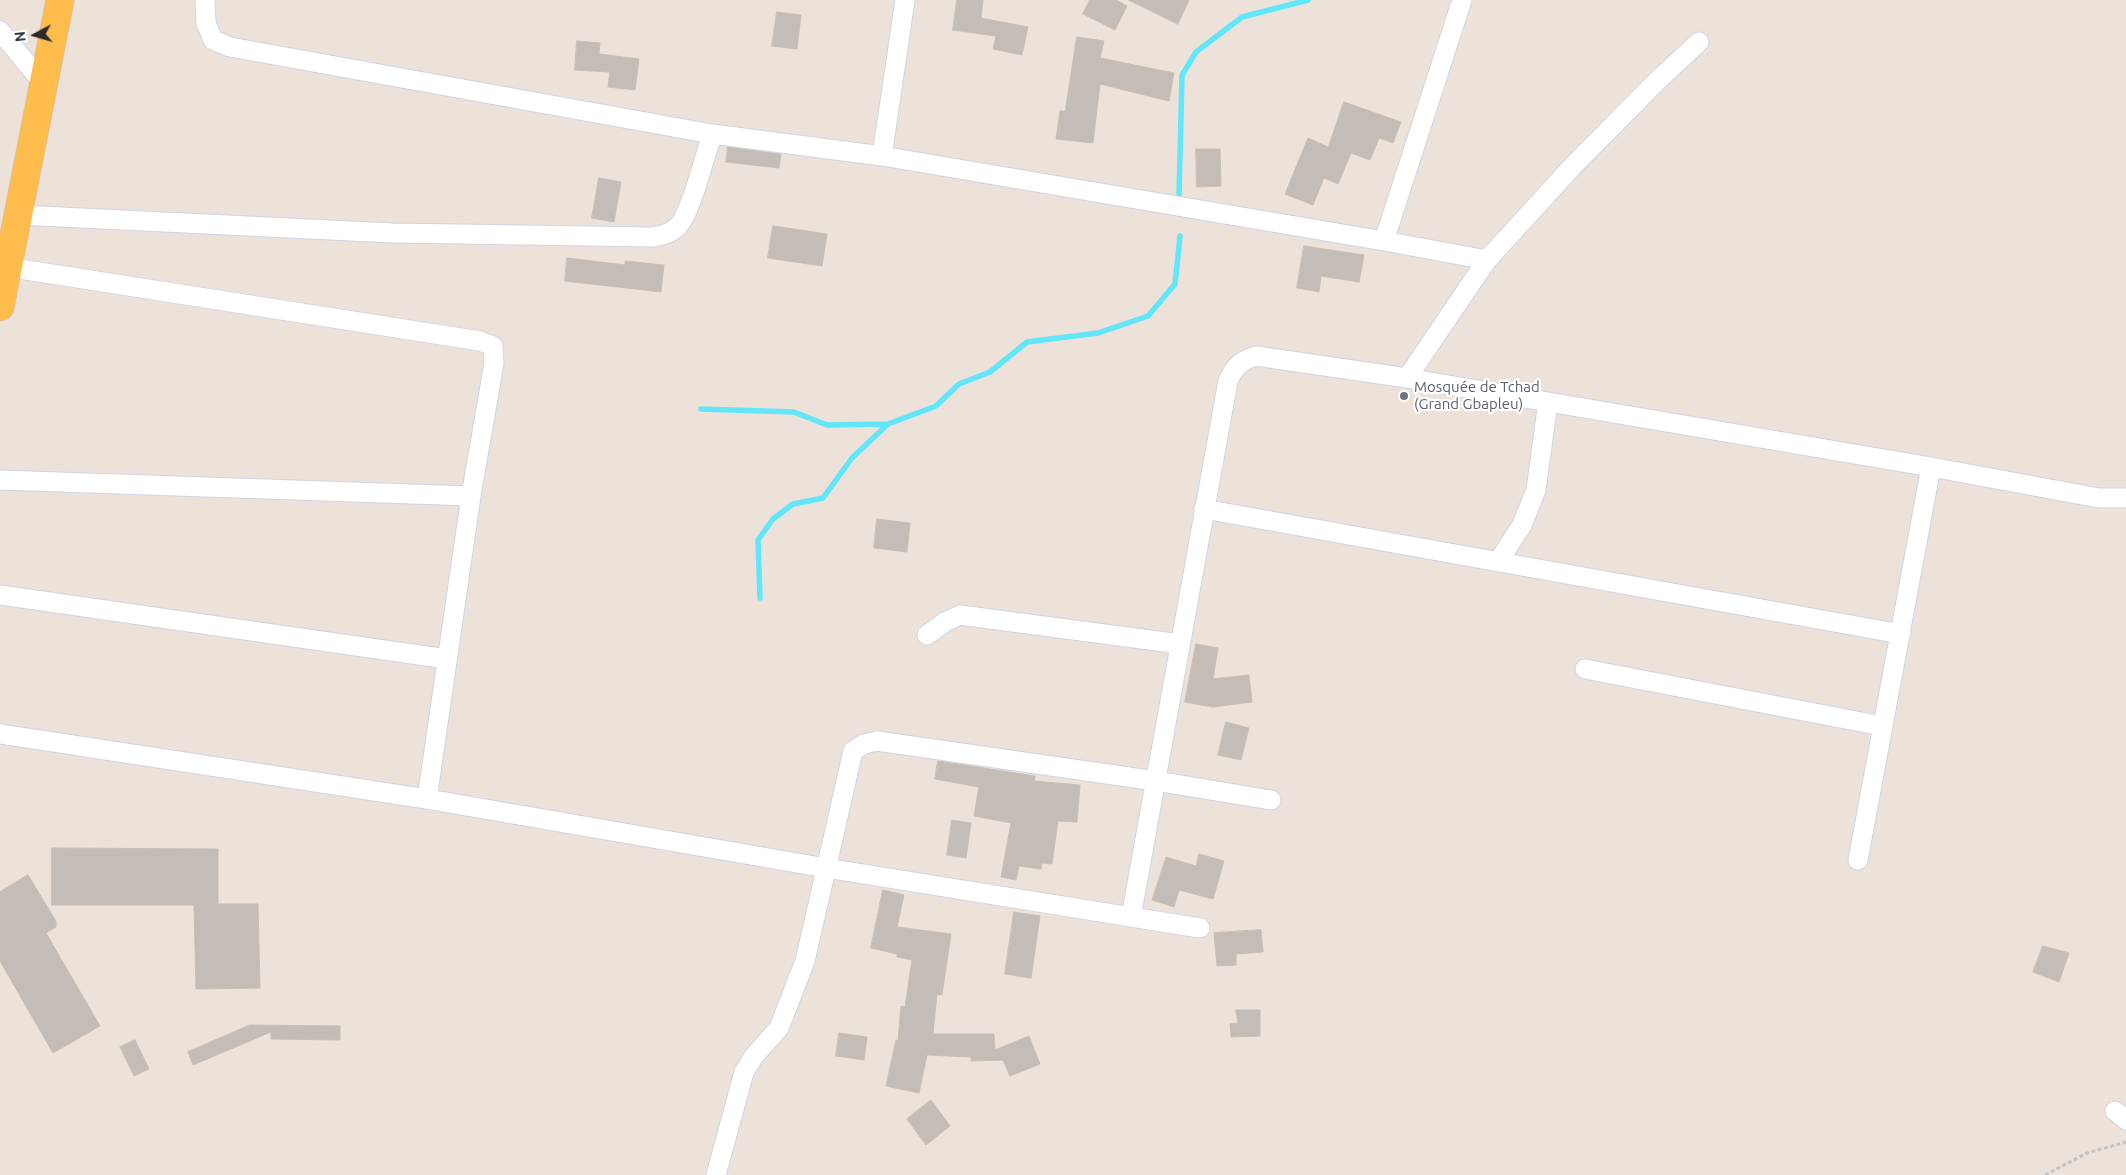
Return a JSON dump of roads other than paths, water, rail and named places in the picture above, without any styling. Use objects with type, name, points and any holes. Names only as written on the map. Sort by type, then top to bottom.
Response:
[{"type":"main road","points":[[0,306],[60,0]]},
{"type":"street","points":[[205,0],[206,23],[213,40],[230,47],[712,134],[882,156],[1487,260]]},
{"type":"street","points":[[882,156],[905,0]]},
{"type":"street","points":[[1384,241],[1462,0]]},
{"type":"street","points":[[0,31],[43,83]]},
{"type":"street","points":[[1407,378],[1487,260],[1571,168],[1658,80],[1699,42]]},
{"type":"street","points":[[19,215],[393,233],[653,237],[666,235],[679,226],[687,212],[712,134]]},
{"type":"street","points":[[7,267],[480,341],[493,346],[494,363],[471,496],[427,799]]},
{"type":"street","points":[[1131,918],[1228,381],[1234,369],[1241,361],[1256,356],[1407,378],[1931,467],[2099,498],[2126,498]]},
{"type":"street","points":[[1498,562],[1522,524],[1536,490],[1548,402]]},
{"type":"street","points":[[1858,860],[1931,467]]},
{"type":"street","points":[[0,480],[471,496]]},
{"type":"street","points":[[1204,509],[1901,634]]},
{"type":"street","points":[[0,595],[447,659]]},
{"type":"street","points":[[927,635],[945,622],[960,615],[1180,644]]},
{"type":"street","points":[[1585,669],[1882,726]]},
{"type":"street","points":[[0,734],[427,799],[826,868],[1200,928]]},
{"type":"street","points":[[716,1175],[744,1072],[754,1056],[779,1028],[805,962],[853,752],[864,744],[877,741],[1156,781],[1271,800]]},
{"type":"waterway","points":[[1179,195],[1182,75],[1196,52],[1242,17],[1308,0]]},
{"type":"waterway","points":[[760,598],[758,540],[773,519],[793,504],[823,498],[852,458],[888,424],[936,406],[959,384],[990,372],[1027,342],[1098,333],[1148,316],[1175,284],[1180,236]]},
{"type":"waterway","points":[[701,409],[794,412],[827,425],[888,424]]},
{"type":"place","name":"Mosquée de Tchad (Grand Gbapleu)","points":[[1404,396]]}]
